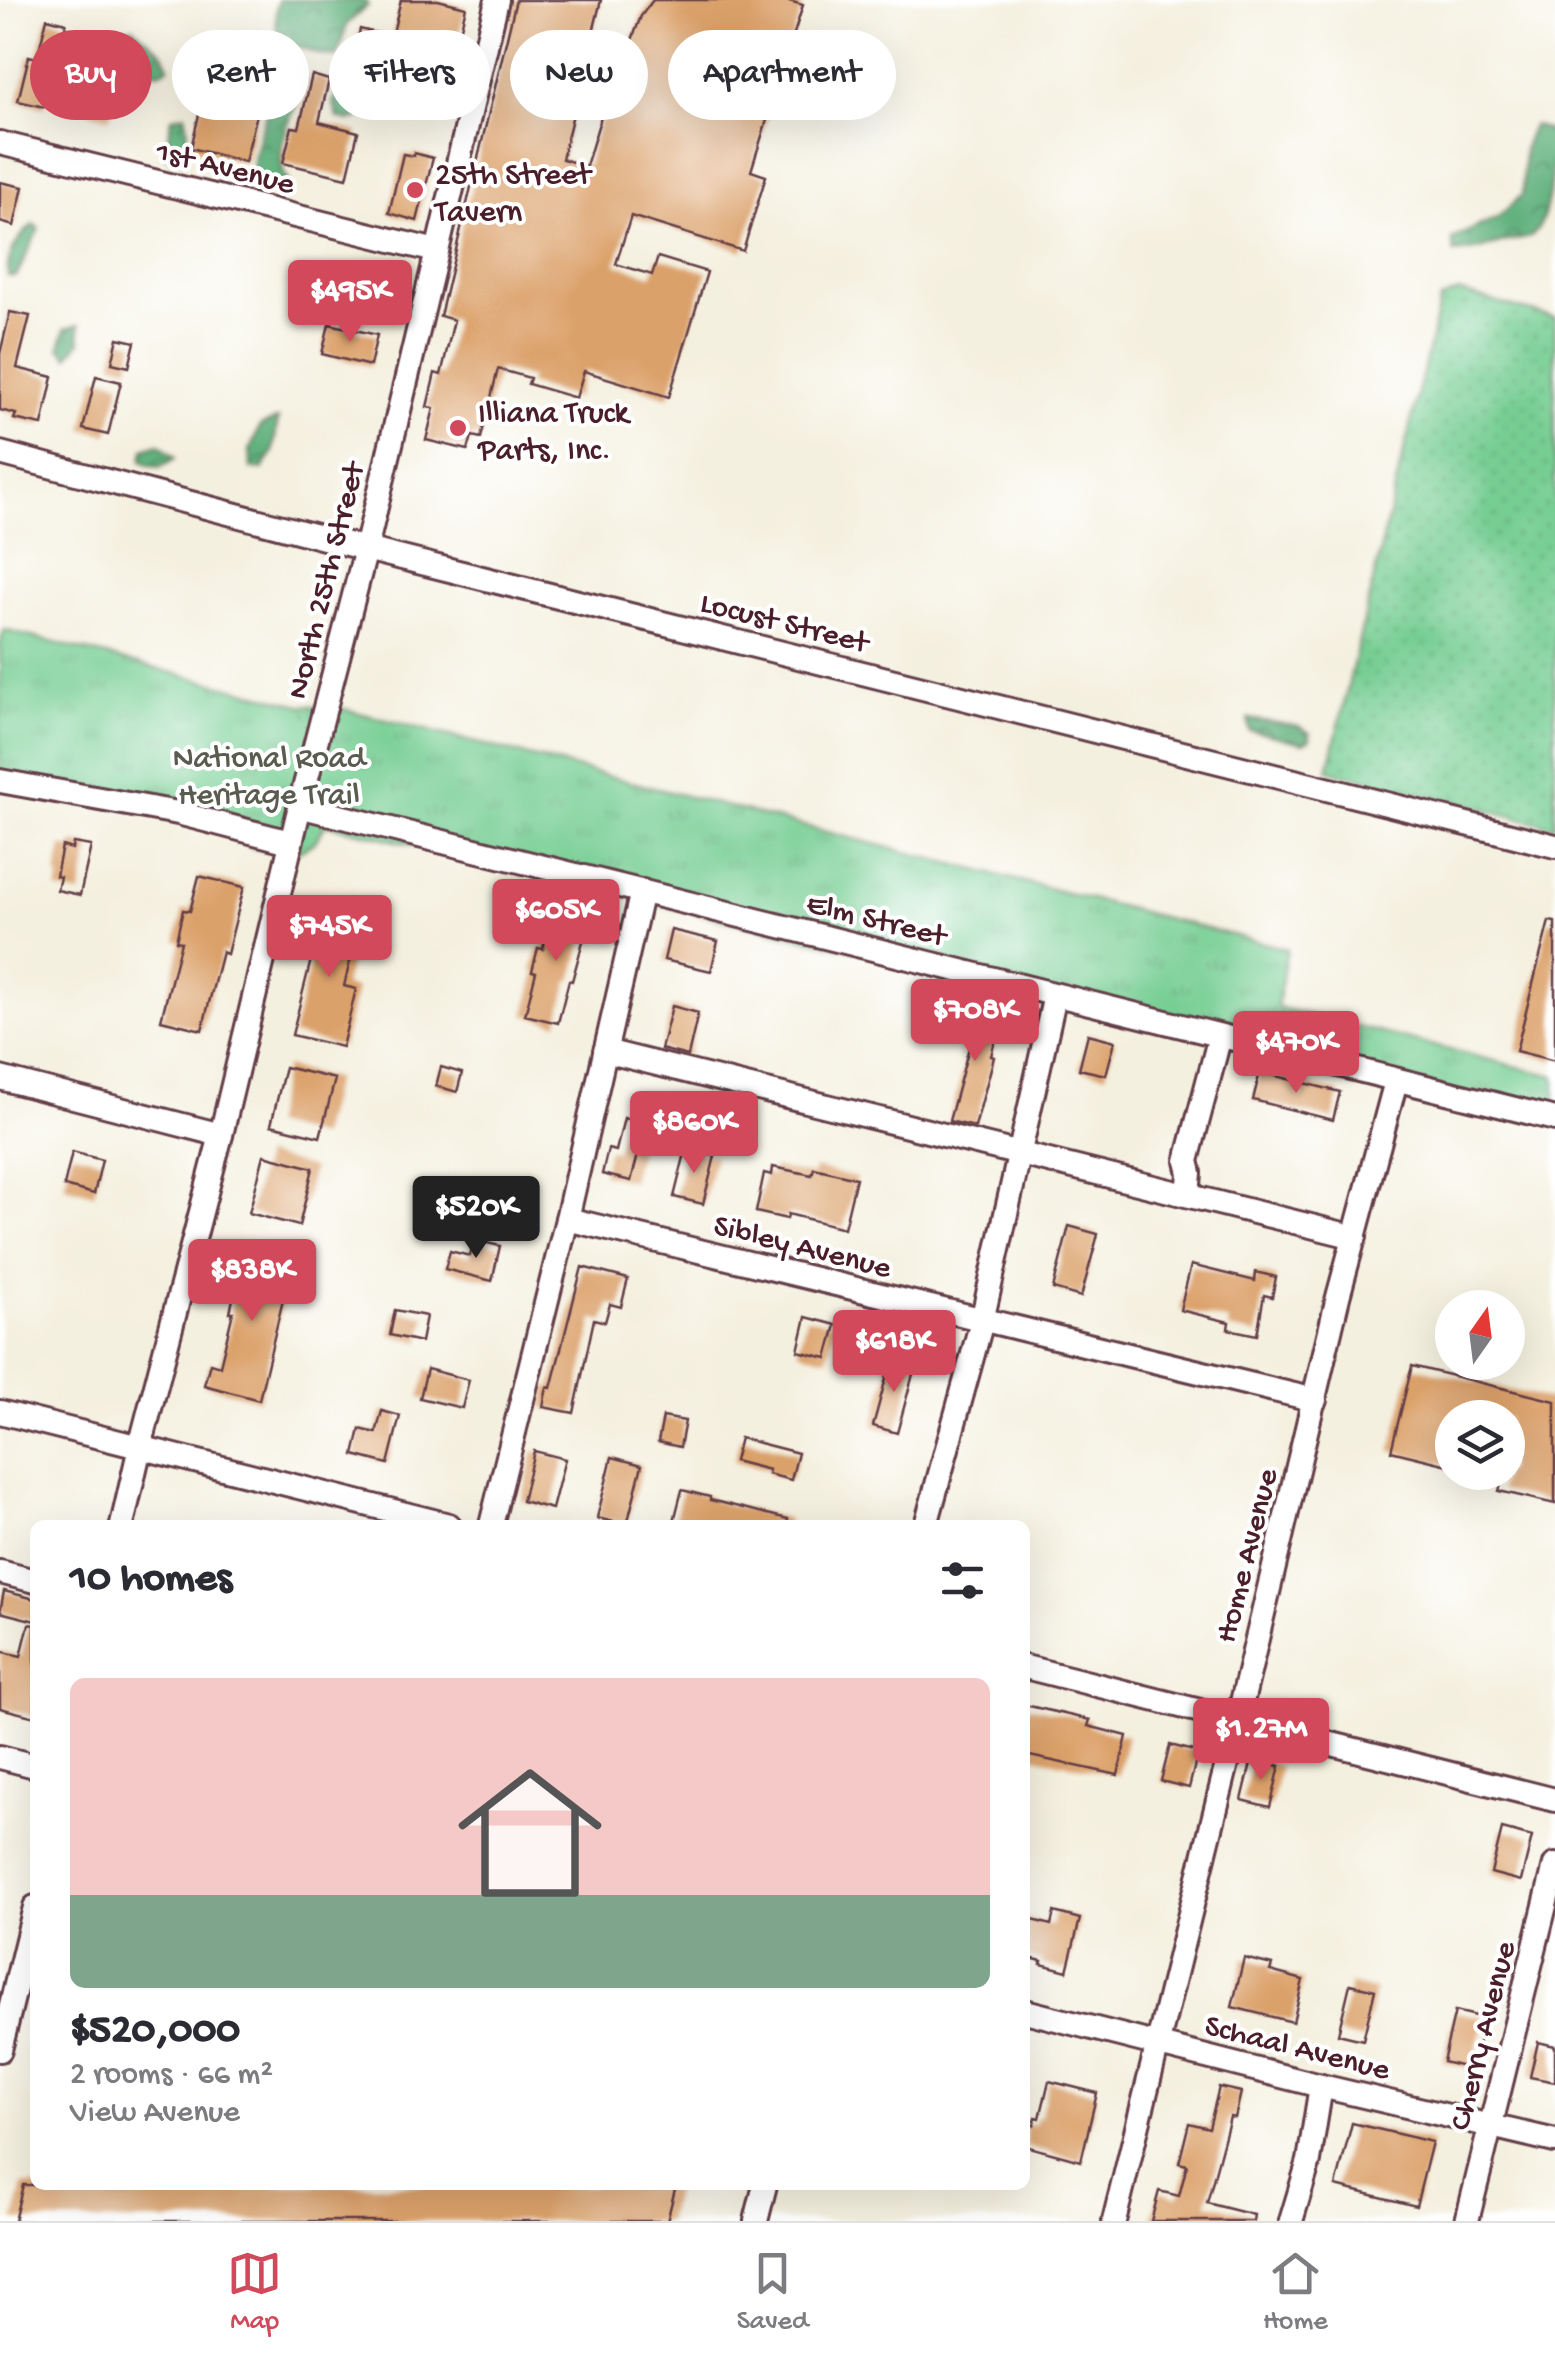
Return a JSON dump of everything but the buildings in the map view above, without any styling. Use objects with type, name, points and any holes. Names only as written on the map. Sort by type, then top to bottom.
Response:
[{"type":"street","name":"North 25th Street","points":[[123,1520],[366,548],[497,0]]},
{"type":"street","name":"1st Avenue","points":[[0,143],[436,251]]},
{"type":"street","name":"Locust Street","points":[[0,453],[1555,846]]},
{"type":"street","points":[[0,781],[178,812],[290,842]]},
{"type":"street","name":"Elm Street","points":[[300,806],[1555,1120]]},
{"type":"street","points":[[492,1520],[567,1219],[642,891]]},
{"type":"street","points":[[927,1520],[982,1321],[1056,995]]},
{"type":"street","points":[[1188,1195],[1187,1160],[1220,1036]]},
{"type":"street","points":[[605,1051],[1355,1237]]},
{"type":"street","points":[[0,1078],[220,1135]]},
{"type":"street","name":"Home Avenue","points":[[1114,2221],[1338,1298],[1396,1081]]},
{"type":"street","name":"Sibley Avenue","points":[[567,1219],[1315,1400]]},
{"type":"street","points":[[0,1412],[429,1520]]},
{"type":"street","points":[[0,1572],[30,1580]]},
{"type":"street","points":[[1030,1668],[1555,1800]]},
{"type":"street","points":[[0,1757],[30,1765]]},
{"type":"street","name":"Cherry Avenue","points":[[1468,2221],[1555,1865]]},
{"type":"street","points":[[0,2050],[30,1927]]},
{"type":"street","name":"Schaal Avenue","points":[[1030,2012],[1555,2141]]},
{"type":"street","points":[[1290,2221],[1308,2161],[1321,2086]]},
{"type":"street","points":[[756,2221],[764,2190]]},
{"type":"green space","points":[[278,0],[364,0],[368,5],[345,30],[329,30],[329,56],[309,50],[309,30],[277,30]]},
{"type":"green space","points":[[152,43],[163,53],[169,67],[152,71]]},
{"type":"green space","points":[[172,117],[186,120],[185,157],[174,161],[165,154]]},
{"type":"green space","points":[[264,120],[290,120],[281,156],[288,181],[273,184],[253,175],[253,158]]},
{"type":"green space","points":[[1533,125],[1554,133],[1550,189],[1537,230],[1528,238],[1454,253],[1452,239],[1498,217],[1522,195],[1524,147]]},
{"type":"green space","points":[[34,224],[39,229],[16,277],[8,276],[14,247]]},
{"type":"green space","points":[[1458,292],[1555,318],[1555,827],[1328,770],[1440,300]]},
{"type":"green space","points":[[79,325],[80,342],[68,357],[60,348],[65,329]]},
{"type":"green space","points":[[278,419],[273,452],[263,469],[251,469],[250,449],[260,426]]},
{"type":"green space","points":[[159,444],[175,458],[159,467],[142,461],[144,449]]},
{"type":"green space","name":"National Road Heritage Trail","points":[[4,630],[301,705],[340,708],[1287,949],[1277,1007],[1555,1076],[1555,1119],[326,824],[314,843],[293,854],[254,848],[178,813],[0,781],[0,645]]},
{"type":"green space","points":[[1248,719],[1298,726],[1310,733],[1310,739],[1303,743],[1249,730]]},
{"type":"place","name":"25th Street Tavern","points":[[415,190]]},
{"type":"place","name":"Illiana Truck Parts, Inc.","points":[[458,428]]}]
